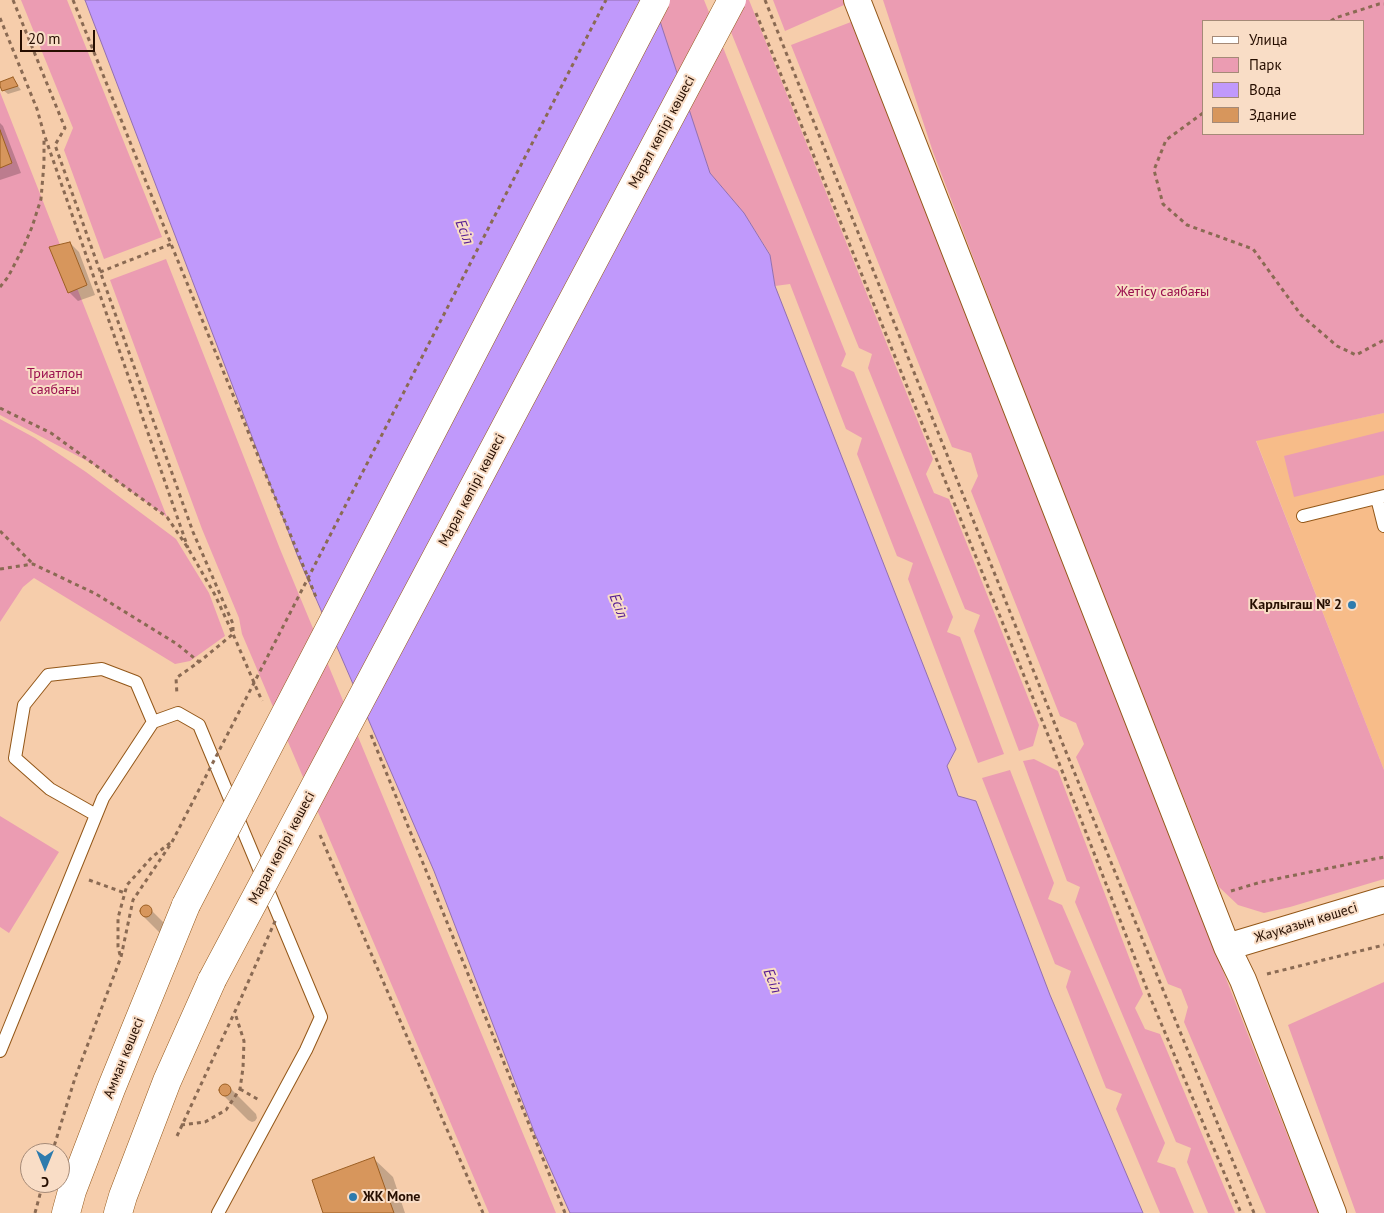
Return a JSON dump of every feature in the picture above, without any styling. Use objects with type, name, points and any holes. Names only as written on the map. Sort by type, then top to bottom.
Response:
[{"type":"main road","name":"Амман көшесі","points":[[66,1213],[72,1191],[111,1089],[186,906],[656,0]]},
{"type":"main road","name":"Марал көпірі көшесі","points":[[118,1213],[122,1196],[168,1081],[212,980],[743,4]]},
{"type":"street","points":[[857,0],[1227,947],[1243,980],[1333,1213]]},
{"type":"street","name":"Жауқазын көшесі","points":[[1227,947],[1384,900]]},
{"type":"lane","points":[[1303,516],[1381,497],[1384,526]]},
{"type":"lane","points":[[96,815],[50,789],[15,758],[24,705],[48,675],[102,669],[136,682],[153,722]]},
{"type":"lane","points":[[0,1051],[103,798],[153,722],[178,713],[199,725],[321,1017],[306,1050],[218,1213]]},
{"type":"path","points":[[13,0],[65,128],[55,145],[193,532],[233,624],[233,634]]},
{"type":"path","points":[[74,0],[171,244],[100,272]]},
{"type":"path","points":[[55,1143],[75,1078],[121,957],[133,900],[172,842],[606,0]]},
{"type":"path","points":[[765,0],[1058,733],[1254,1213]]},
{"type":"path","points":[[743,4],[1052,746],[1150,997],[1241,1213]]},
{"type":"path","points":[[1332,20],[1384,4]]},
{"type":"path","points":[[0,18],[37,109],[44,134],[188,548]]},
{"type":"path","points":[[1202,114],[1166,140],[1154,170],[1164,204],[1187,225],[1253,249],[1301,315],[1337,346],[1356,355],[1384,340]]},
{"type":"path","points":[[0,287],[8,277],[24,246],[41,199],[44,134]]},
{"type":"path","points":[[0,408],[51,433],[167,517],[188,548],[215,595],[264,706]]},
{"type":"path","points":[[0,531],[33,564],[96,594],[177,644],[199,662]]},
{"type":"path","points":[[0,569],[33,564]]},
{"type":"path","points":[[178,713],[176,678],[233,634]]},
{"type":"path","points":[[319,832],[482,1213]]},
{"type":"path","points":[[121,957],[118,947],[118,918],[127,885],[152,858],[172,842]]},
{"type":"path","points":[[1208,898],[1261,882],[1384,857]]},
{"type":"path","points":[[89,880],[125,893]]},
{"type":"path","points":[[1243,980],[1384,945]]},
{"type":"path","points":[[174,1142],[238,1005]]},
{"type":"path","points":[[181,1125],[204,1122],[226,1110],[240,1089],[244,1068],[244,1041],[235,1012]]},
{"type":"path","points":[[35,1213],[40,1193]]},
{"type":"shaded area","name":"Карлыгаш № 2","points":[[1384,413],[1384,770],[1256,440]]},
{"type":"green space","points":[[21,0],[67,0],[162,237],[104,259],[64,150],[73,128]]},
{"type":"green space","points":[[653,0],[704,0],[846,354],[841,366],[854,372],[953,617],[947,632],[960,637],[1004,754],[978,763],[908,579],[913,563],[897,556],[857,454],[862,438],[846,429],[790,284],[775,286],[770,254],[744,213],[710,173]]},
{"type":"green space","points":[[718,0],[749,0],[933,459],[926,474],[934,493],[949,499],[1039,725],[1033,746],[1019,751],[974,631],[980,615],[965,609],[868,368],[872,354],[859,348]]},
{"type":"green space","points":[[773,0],[843,0],[844,5],[785,31]]},
{"type":"green space","name":"Жетісу саябағы","points":[[883,0],[1384,0],[1384,413],[1256,441],[1384,770],[1384,879],[1264,913],[1238,905],[1219,887],[1057,478],[933,152]]},
{"type":"green space","points":[[851,22],[1318,1213],[1266,1213],[1184,1022],[1188,1007],[1181,989],[1168,984],[1076,757],[1084,744],[1076,723],[1060,716],[971,491],[978,476],[971,453],[952,447],[791,45]]},
{"type":"green space","name":"Триатлон саябағы","points":[[0,92],[167,517],[91,463],[0,415]]},
{"type":"green space","points":[[166,259],[280,549],[556,1213],[489,1213],[242,634],[239,618],[202,529],[110,280]]},
{"type":"green space","points":[[0,419],[35,438],[86,472],[176,539],[209,593],[225,636],[190,661],[175,664],[34,578],[23,587],[0,622]]},
{"type":"green space","points":[[1384,431],[1384,475],[1294,497],[1284,456]]},
{"type":"green space","points":[[1034,759],[1058,771],[1143,994],[1135,1008],[1145,1029],[1160,1034],[1235,1213],[1208,1213],[1187,1162],[1191,1148],[1176,1142],[1075,902],[1080,887],[1067,881],[1023,761]]},
{"type":"green space","points":[[1010,770],[1054,883],[1048,899],[1062,905],[1165,1143],[1157,1162],[1175,1168],[1194,1213],[1160,1213],[1116,1109],[1122,1094],[1106,1088],[1066,987],[1071,971],[1055,964],[982,778]]},
{"type":"green space","points":[[0,816],[59,852],[9,933],[0,927]]},
{"type":"green space","points":[[1384,982],[1384,1213],[1356,1213],[1288,1025]]},
{"type":"water","name":"Есіл","points":[[85,0],[653,0],[710,173],[744,213],[770,255],[775,286],[956,749],[947,766],[958,796],[976,801],[1050,995],[1143,1213],[570,1213],[535,1134],[434,871],[298,557]]},
{"type":"building","points":[[13,77],[18,86],[2,91],[0,82]]},
{"type":"building","points":[[0,130],[12,163],[0,168]]},
{"type":"building","points":[[70,242],[87,285],[68,293],[49,247]]},
{"type":"building","points":[[144,905],[148,905],[152,911],[148,917],[144,917],[140,913],[140,909]]},
{"type":"building","points":[[223,1084],[227,1084],[231,1090],[227,1096],[223,1096],[219,1092],[219,1088]]},
{"type":"building","name":"ЖК Mone","points":[[374,1157],[394,1213],[323,1213],[312,1180]]},
{"type":"place","name":"Карлыгаш № 2","points":[[1352,605]]},
{"type":"place","name":"ЖК Mone","points":[[353,1197]]}]
